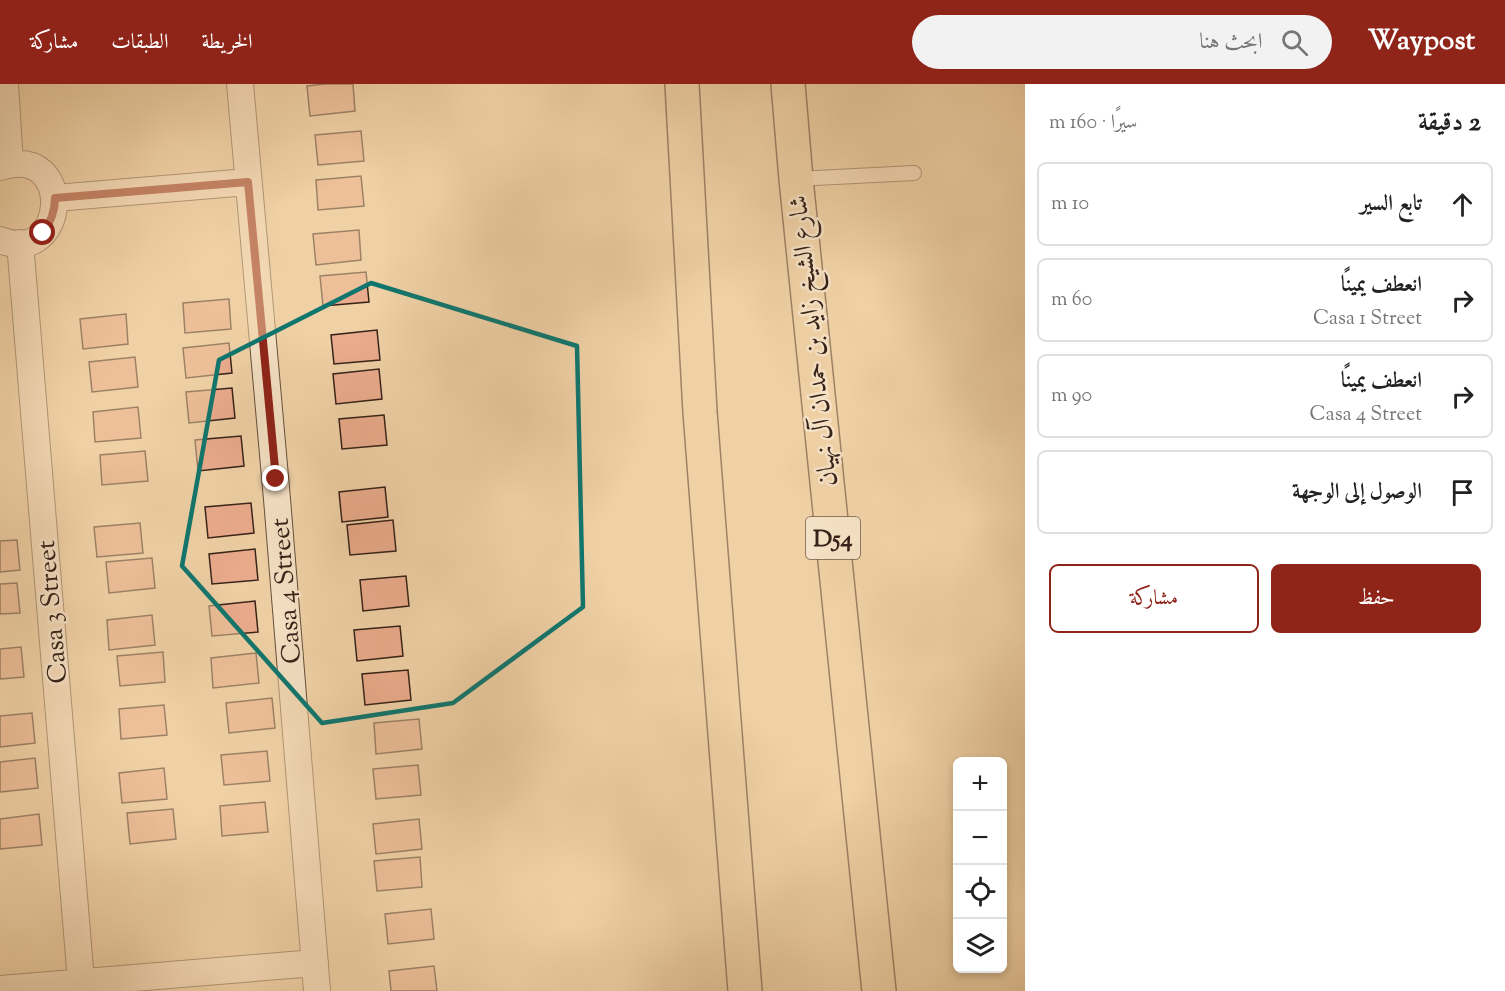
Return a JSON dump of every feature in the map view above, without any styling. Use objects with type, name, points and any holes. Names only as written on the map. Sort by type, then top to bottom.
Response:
[{"type":"main road","points":[[682,84],[700,412],[745,991]]},
{"type":"main road","name":"شارع الشيخ زايد بن حمدان آل نهيان","points":[[788,84],[879,991]]},
{"type":"street","points":[[5,84],[5,166],[23,164],[34,168],[52,186],[55,198],[55,211],[43,233],[32,240],[10,242]]},
{"type":"street","name":"Casa 4 Street","points":[[240,84],[317,991]]},
{"type":"street","points":[[55,198],[248,182]]},
{"type":"street","name":"Casa 3 Street","points":[[10,242],[81,981]]},
{"type":"street","points":[[0,989],[315,963]]},
{"type":"lane","points":[[796,179],[914,173]]},
{"type":"highlighted area","points":[[371,283],[577,346],[583,607],[453,703],[322,723],[182,566],[219,360]]},
{"type":"building","points":[[353,84],[355,111],[310,116],[307,86]]},
{"type":"building","points":[[361,131],[364,161],[318,165],[315,135]]},
{"type":"building","points":[[361,176],[364,206],[318,210],[316,180]]},
{"type":"building","points":[[359,230],[361,260],[316,265],[313,234]]},
{"type":"building","points":[[366,272],[369,302],[323,306],[320,276]]},
{"type":"building","points":[[229,299],[231,329],[185,333],[183,303]]},
{"type":"building","points":[[126,314],[128,344],[83,349],[80,319]]},
{"type":"building","points":[[377,330],[380,360],[334,364],[331,335]]},
{"type":"building","points":[[229,343],[232,373],[186,378],[183,348]]},
{"type":"building","points":[[135,357],[138,387],[92,392],[89,362]]},
{"type":"building","points":[[379,369],[382,399],[336,404],[333,374]]},
{"type":"building","points":[[232,388],[235,418],[189,423],[186,392]]},
{"type":"building","points":[[138,407],[141,438],[95,442],[93,412]]},
{"type":"building","points":[[384,415],[387,445],[342,449],[339,419]]},
{"type":"building","points":[[241,436],[244,466],[198,471],[195,440]]},
{"type":"building","points":[[145,451],[148,481],[102,485],[100,455]]},
{"type":"building","points":[[385,487],[388,517],[342,522],[339,492]]},
{"type":"building","points":[[251,503],[254,533],[208,538],[205,507]]},
{"type":"building","points":[[393,520],[396,551],[350,555],[347,525]]},
{"type":"building","points":[[140,523],[143,553],[97,557],[94,527]]},
{"type":"building","points":[[17,540],[20,570],[0,572],[0,541]]},
{"type":"building","points":[[255,549],[258,580],[212,584],[209,554]]},
{"type":"building","points":[[152,558],[155,588],[109,593],[106,562]]},
{"type":"building","points":[[406,576],[409,606],[363,611],[360,580]]},
{"type":"building","points":[[17,583],[20,613],[0,614],[0,584]]},
{"type":"building","points":[[255,601],[258,632],[212,636],[209,606]]},
{"type":"building","points":[[152,615],[155,645],[109,650],[107,620]]},
{"type":"building","points":[[400,626],[403,656],[357,661],[354,630]]},
{"type":"building","points":[[21,647],[24,677],[0,679],[0,649]]},
{"type":"building","points":[[163,652],[165,682],[120,686],[117,656]]},
{"type":"building","points":[[256,653],[259,683],[213,688],[211,658]]},
{"type":"building","points":[[408,670],[411,700],[365,705],[362,674]]},
{"type":"building","points":[[272,698],[275,728],[229,733],[226,703]]},
{"type":"building","points":[[164,705],[167,735],[121,739],[119,709]]},
{"type":"building","points":[[32,713],[35,743],[0,747],[0,716]]},
{"type":"building","points":[[419,719],[422,749],[376,754],[374,723]]},
{"type":"building","points":[[267,751],[270,781],[224,785],[221,755]]},
{"type":"building","points":[[35,758],[38,788],[0,792],[0,762]]},
{"type":"building","points":[[418,765],[421,795],[376,799],[373,769]]},
{"type":"building","points":[[164,768],[167,799],[122,803],[119,773]]},
{"type":"building","points":[[265,802],[268,832],[222,836],[220,806]]},
{"type":"building","points":[[173,809],[176,839],[130,844],[127,813]]},
{"type":"building","points":[[39,814],[42,845],[0,849],[0,819]]},
{"type":"building","points":[[419,819],[422,849],[376,854],[373,824]]},
{"type":"building","points":[[420,857],[422,887],[377,891],[374,861]]},
{"type":"building","points":[[431,909],[434,939],[388,944],[385,914]]},
{"type":"building","points":[[434,966],[437,991],[391,991],[389,971]]},
{"type":"route","points":[[43,233],[55,211],[55,198],[248,182],[276,479]]}]
